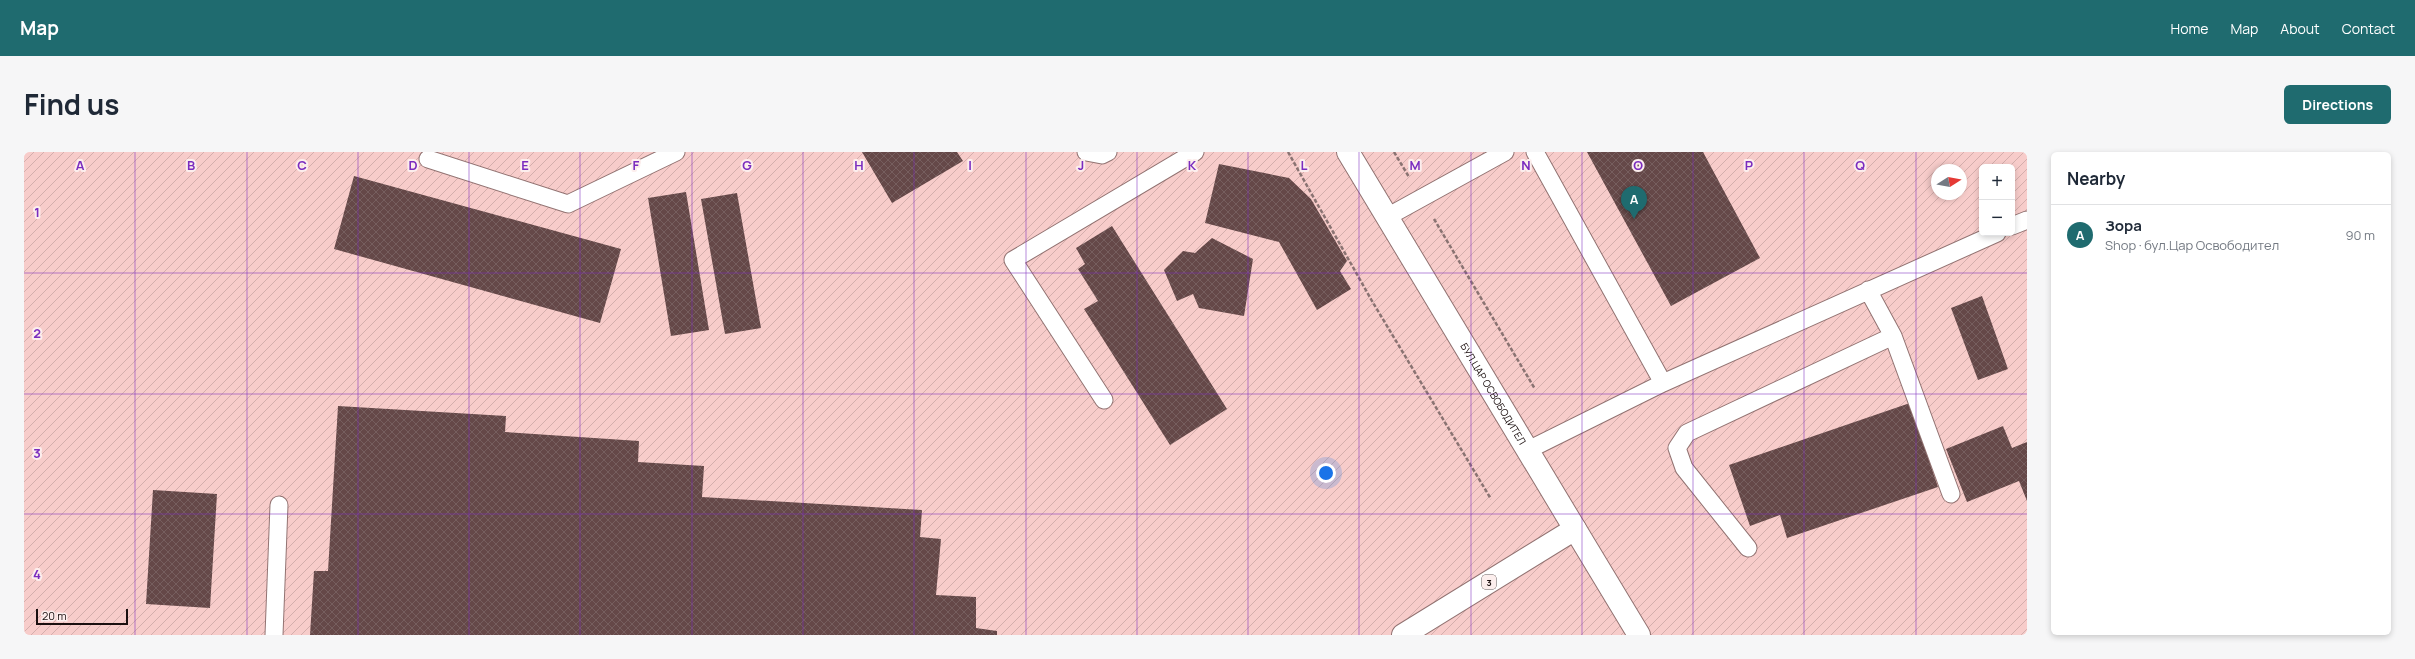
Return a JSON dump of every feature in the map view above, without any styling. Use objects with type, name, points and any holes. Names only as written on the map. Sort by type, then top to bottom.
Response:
[{"type":"street","name":"БУЛ.ЦАР ОСВОБОДИТЕЛ","points":[[1348,152],[1639,635]]},
{"type":"street","name":"3","points":[[1403,635],[1575,529]]},
{"type":"lane","points":[[428,159],[568,204],[676,152]]},
{"type":"lane","points":[[1086,152],[1102,155],[1108,152]]},
{"type":"lane","points":[[1104,400],[1013,260],[1195,152]]},
{"type":"lane","points":[[1387,217],[1505,152]]},
{"type":"lane","points":[[1534,152],[1663,383]]},
{"type":"lane","points":[[2015,225],[2027,220]]},
{"type":"lane","points":[[1528,450],[1663,383],[1990,236]]},
{"type":"lane","points":[[1868,290],[1893,336],[1951,494]]},
{"type":"lane","points":[[1748,548],[1684,468],[1677,448],[1687,433],[1893,336]]},
{"type":"lane","points":[[274,635],[279,504]]},
{"type":"path","points":[[1288,152],[1372,301],[1491,499]]},
{"type":"path","points":[[1394,152],[1410,179]]},
{"type":"path","points":[[1430,213],[1535,389]]},
{"type":"shaded area","points":[[24,152],[2027,152],[2027,635],[24,635]]},
{"type":"building","points":[[862,152],[957,152],[963,161],[892,203]]},
{"type":"building","points":[[1587,152],[1703,152],[1760,258],[1671,306]]},
{"type":"building","points":[[1219,164],[1289,178],[1311,199],[1347,261],[1340,271],[1351,289],[1317,310],[1279,242],[1205,223]]},
{"type":"building","points":[[354,176],[621,249],[600,323],[334,249]]},
{"type":"building","points":[[686,192],[709,330],[671,336],[648,198]]},
{"type":"building","points":[[737,193],[761,328],[725,334],[701,199]]},
{"type":"building","points":[[1112,226],[1227,409],[1170,445],[1084,309],[1098,301],[1078,269],[1085,264],[1076,248]]},
{"type":"building","points":[[1212,238],[1253,259],[1244,316],[1199,308],[1193,294],[1177,301],[1164,270],[1183,251],[1195,253]]},
{"type":"building","points":[[1982,296],[2008,369],[1978,380],[1951,308]]},
{"type":"building","points":[[1910,403],[1938,487],[1787,538],[1780,515],[1750,526],[1729,465]]},
{"type":"building","points":[[338,406],[506,416],[505,432],[639,441],[638,462],[704,466],[702,497],[922,510],[920,537],[941,539],[936,595],[976,597],[976,628],[997,631],[997,635],[310,635],[314,571],[328,571]]},
{"type":"building","points":[[2003,426],[2012,448],[2027,442],[2027,501],[2019,481],[1967,502],[1946,449]]},
{"type":"building","points":[[153,490],[217,494],[210,608],[146,604]]},
{"type":"place","name":"Зора","points":[[1634,219]]}]
